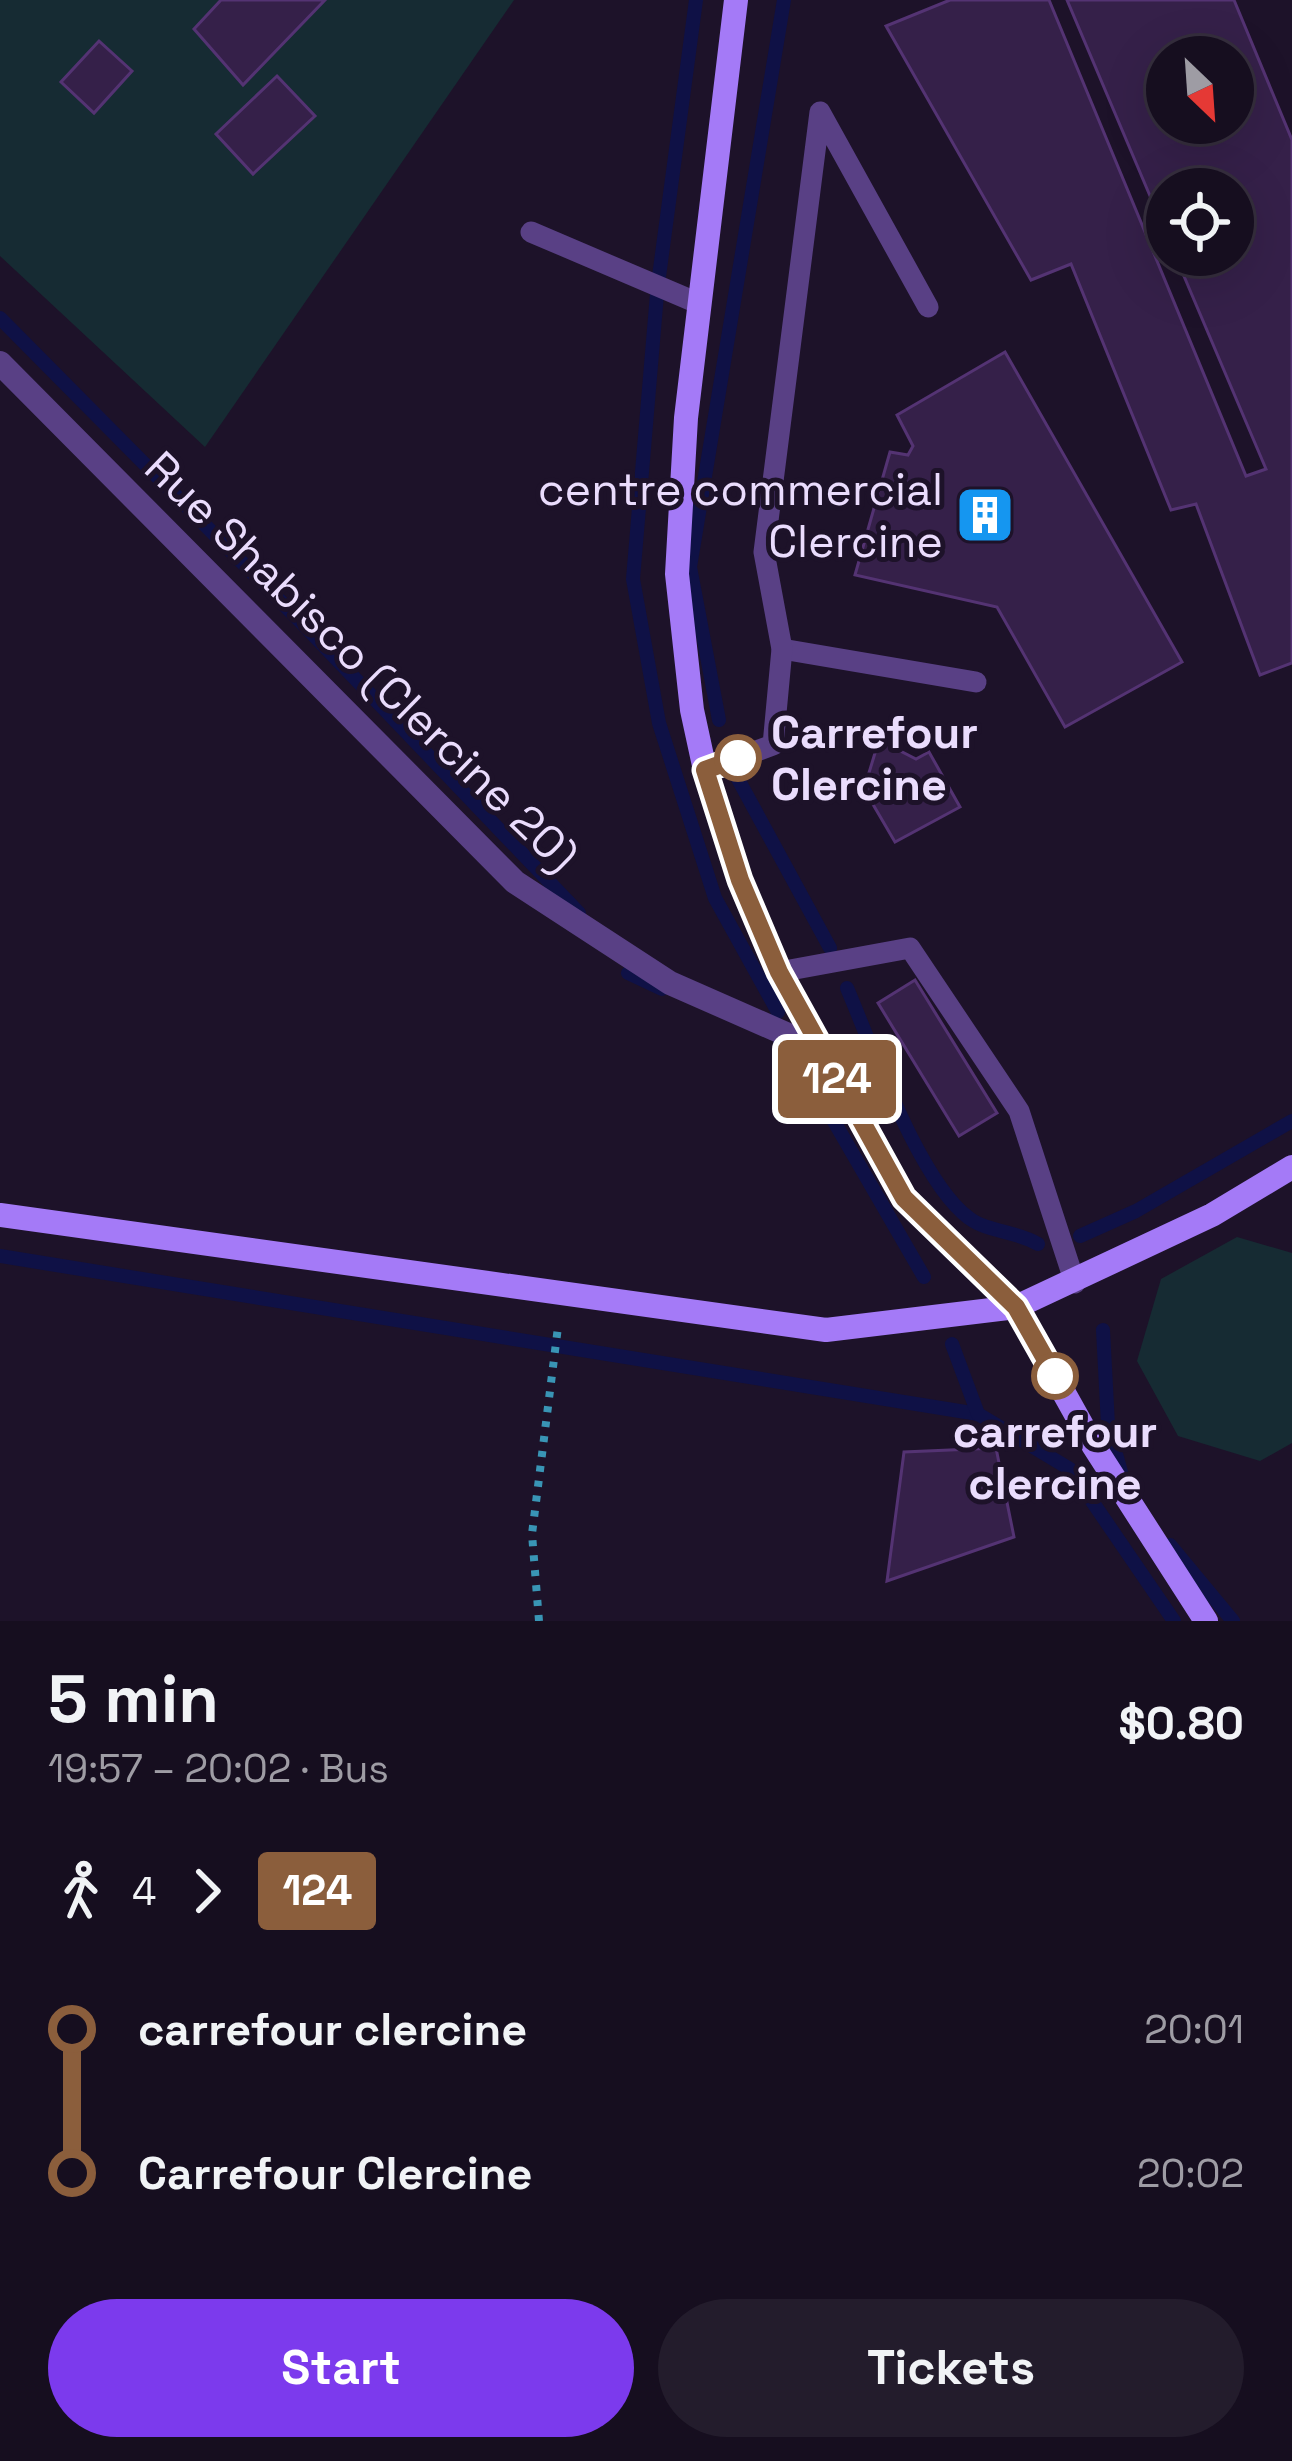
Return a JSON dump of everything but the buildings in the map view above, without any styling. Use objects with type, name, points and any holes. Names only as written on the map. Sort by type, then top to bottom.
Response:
[{"type":"street","points":[[736,0],[686,418],[677,574],[692,710],[705,770],[740,880],[779,972],[904,1198],[1016,1307],[1093,1445],[1206,1621]]},
{"type":"street","name":"Rue Shabisco (Clercine 20)","points":[[0,363],[515,882],[670,982],[820,1049]]},
{"type":"street","points":[[0,1215],[826,1330],[1016,1307],[1212,1215],[1292,1167]]},
{"type":"lane","points":[[705,770],[773,745],[782,650],[764,552],[820,112],[928,307]]},
{"type":"lane","points":[[531,232],[700,304]]},
{"type":"lane","points":[[782,650],[976,682]]},
{"type":"lane","points":[[779,972],[910,948],[1019,1111],[1075,1283]]},
{"type":"path","points":[[539,1621],[532,1534],[562,1295]]},
{"type":"shaded area","points":[[0,0],[514,0],[205,447],[0,256]]},
{"type":"shaded area","points":[[1237,1237],[1292,1253],[1292,1443],[1260,1461],[1178,1436],[1137,1361],[1161,1279]]},
{"type":"waterway","points":[[658,284],[696,0]]},
{"type":"waterway","points":[[719,720],[690,567],[784,0]]},
{"type":"waterway","points":[[657,294],[633,579],[659,723],[715,898],[778,1012]]},
{"type":"waterway","points":[[0,318],[302,623],[579,913]]},
{"type":"waterway","points":[[738,779],[830,948]]},
{"type":"waterway","points":[[628,973],[662,989]]},
{"type":"waterway","points":[[847,988],[915,1145],[950,1200],[976,1223],[1038,1244]]},
{"type":"waterway","points":[[780,1043],[791,1047],[924,1277]]},
{"type":"waterway","points":[[1080,1236],[1136,1211],[1292,1121]]},
{"type":"waterway","points":[[0,1256],[978,1414]]},
{"type":"waterway","points":[[1103,1330],[1108,1425],[1123,1479]]},
{"type":"waterway","points":[[952,1344],[978,1414],[1070,1469],[1174,1621]]},
{"type":"waterway","points":[[1170,1545],[1233,1621]]},
{"type":"bus line","name":"124","points":[[738,758],[705,770],[740,880],[779,972],[904,1198],[1016,1307],[1055,1376]]},
{"type":"place","name":"centre commercial Clercine","points":[[985,515]]},
{"type":"place","name":"Carrefour Clercine","points":[[738,758]]},
{"type":"place","name":"carrefour clercine","points":[[1055,1376]]}]
